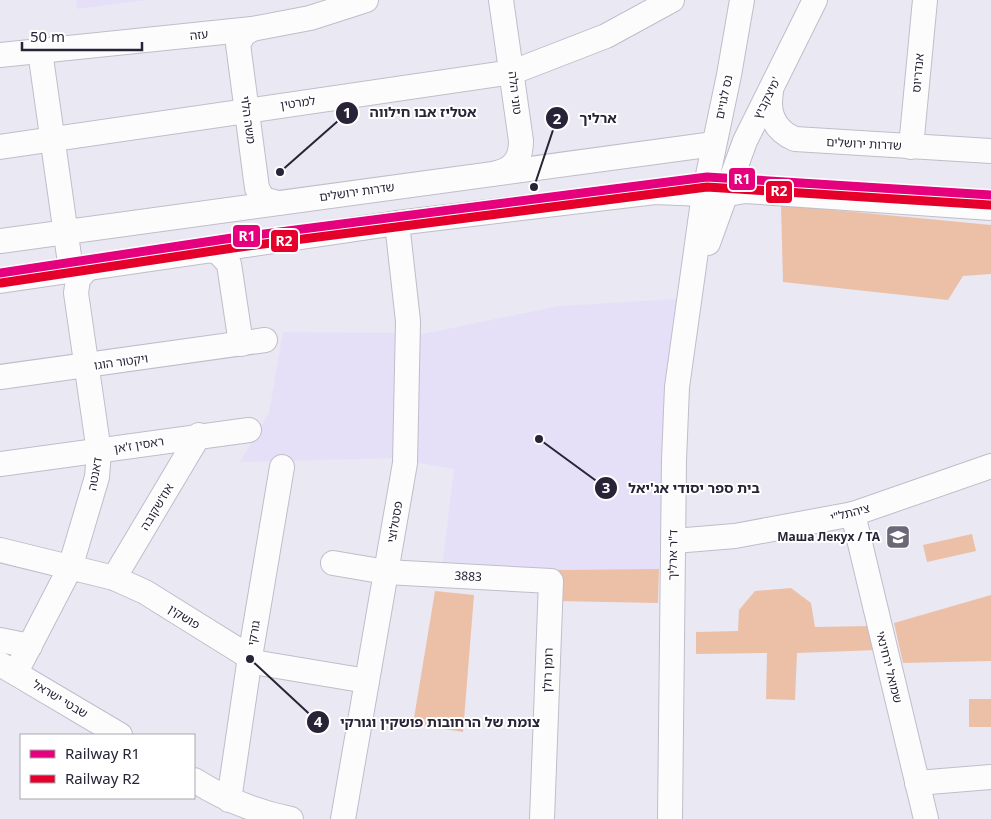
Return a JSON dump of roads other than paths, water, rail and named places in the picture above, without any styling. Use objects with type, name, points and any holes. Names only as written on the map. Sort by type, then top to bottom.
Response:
[{"type":"street","name":"טוני הלה","points":[[501,0],[513,72],[521,150],[514,164],[501,173]]},
{"type":"street","name":"למרטין","points":[[0,147],[513,72],[606,36],[672,0]]},
{"type":"street","name":"נס לגויים","points":[[714,196],[714,144],[729,75],[742,0]]},
{"type":"street","name":"מיצקביץ'","points":[[714,196],[745,141],[816,0]]},
{"type":"street","name":"אנדריוס","points":[[912,147],[925,0]]},
{"type":"street","name":"עזה","points":[[0,55],[252,29],[316,9],[356,1]]},
{"type":"street","name":"משה הלוי","points":[[252,29],[244,34],[238,44],[258,192],[269,204]]},
{"type":"street","points":[[40,51],[66,232],[80,269]]},
{"type":"street","name":"שדרות ירושלים","points":[[770,92],[770,109],[774,123],[785,135],[795,139],[991,151]]},
{"type":"street","name":"שדרות ירושלים","points":[[0,241],[714,144]]},
{"type":"street","points":[[501,173],[512,209]]},
{"type":"street","name":"פסטלוצי","points":[[344,819],[404,463],[408,321],[405,222],[409,185]]},
{"type":"street","points":[[0,281],[206,249],[405,222],[655,192],[714,196],[745,191],[991,208]]},
{"type":"street","name":"ד\"ר ארליך","points":[[670,819],[676,406],[692,291],[714,196]]},
{"type":"street","points":[[266,241],[269,204]]},
{"type":"street","points":[[206,249],[218,252],[229,264],[241,344]]},
{"type":"street","name":"דאנטה","points":[[8,668],[30,646],[70,568],[97,477],[99,452],[76,286],[80,269]]},
{"type":"street","name":"ויקטור הוגו","points":[[0,377],[265,340]]},
{"type":"street","name":"ראסין ז'אן","points":[[0,464],[99,452],[199,435],[249,430]]},
{"type":"street","name":"אוז'שקובה","points":[[114,578],[199,435]]},
{"type":"street","name":"ציהתל\"י","points":[[674,541],[735,536],[853,514],[991,466]]},
{"type":"street","name":"גורקי","points":[[229,800],[250,657],[282,467]]},
{"type":"street","name":"שמואל ירחינאי","points":[[853,514],[926,819]]},
{"type":"street","name":"פושקין","points":[[0,550],[114,578],[144,592],[259,663],[367,681]]},
{"type":"street","name":"3883","points":[[333,563],[386,572],[551,581]]},
{"type":"street","name":"רומן רולן","points":[[542,819],[551,581]]},
{"type":"street","points":[[0,640],[30,646]]},
{"type":"street","name":"שבטי ישראל","points":[[8,668],[118,734]]},
{"type":"street","points":[[917,783],[991,777]]},
{"type":"street","points":[[195,781],[229,800],[278,818]]},
{"type":"rail line","name":"R1","points":[[0,273],[232,238],[707,177],[991,195]]},
{"type":"rail line","name":"R2","points":[[1,283],[233,248],[707,187],[990,205]]},
{"type":"place","name":"אטליז אבו חילווה","points":[[280,172]]},
{"type":"place","name":"ארליך","points":[[534,187]]},
{"type":"place","name":"בית ספר יסודי אג'יאל","points":[[539,439]]},
{"type":"place","name":"Маша Лекух / ТА","points":[[898,537]]},
{"type":"place","name":"צומת של הרחובות פושקין וגורקי","points":[[250,659]]}]
